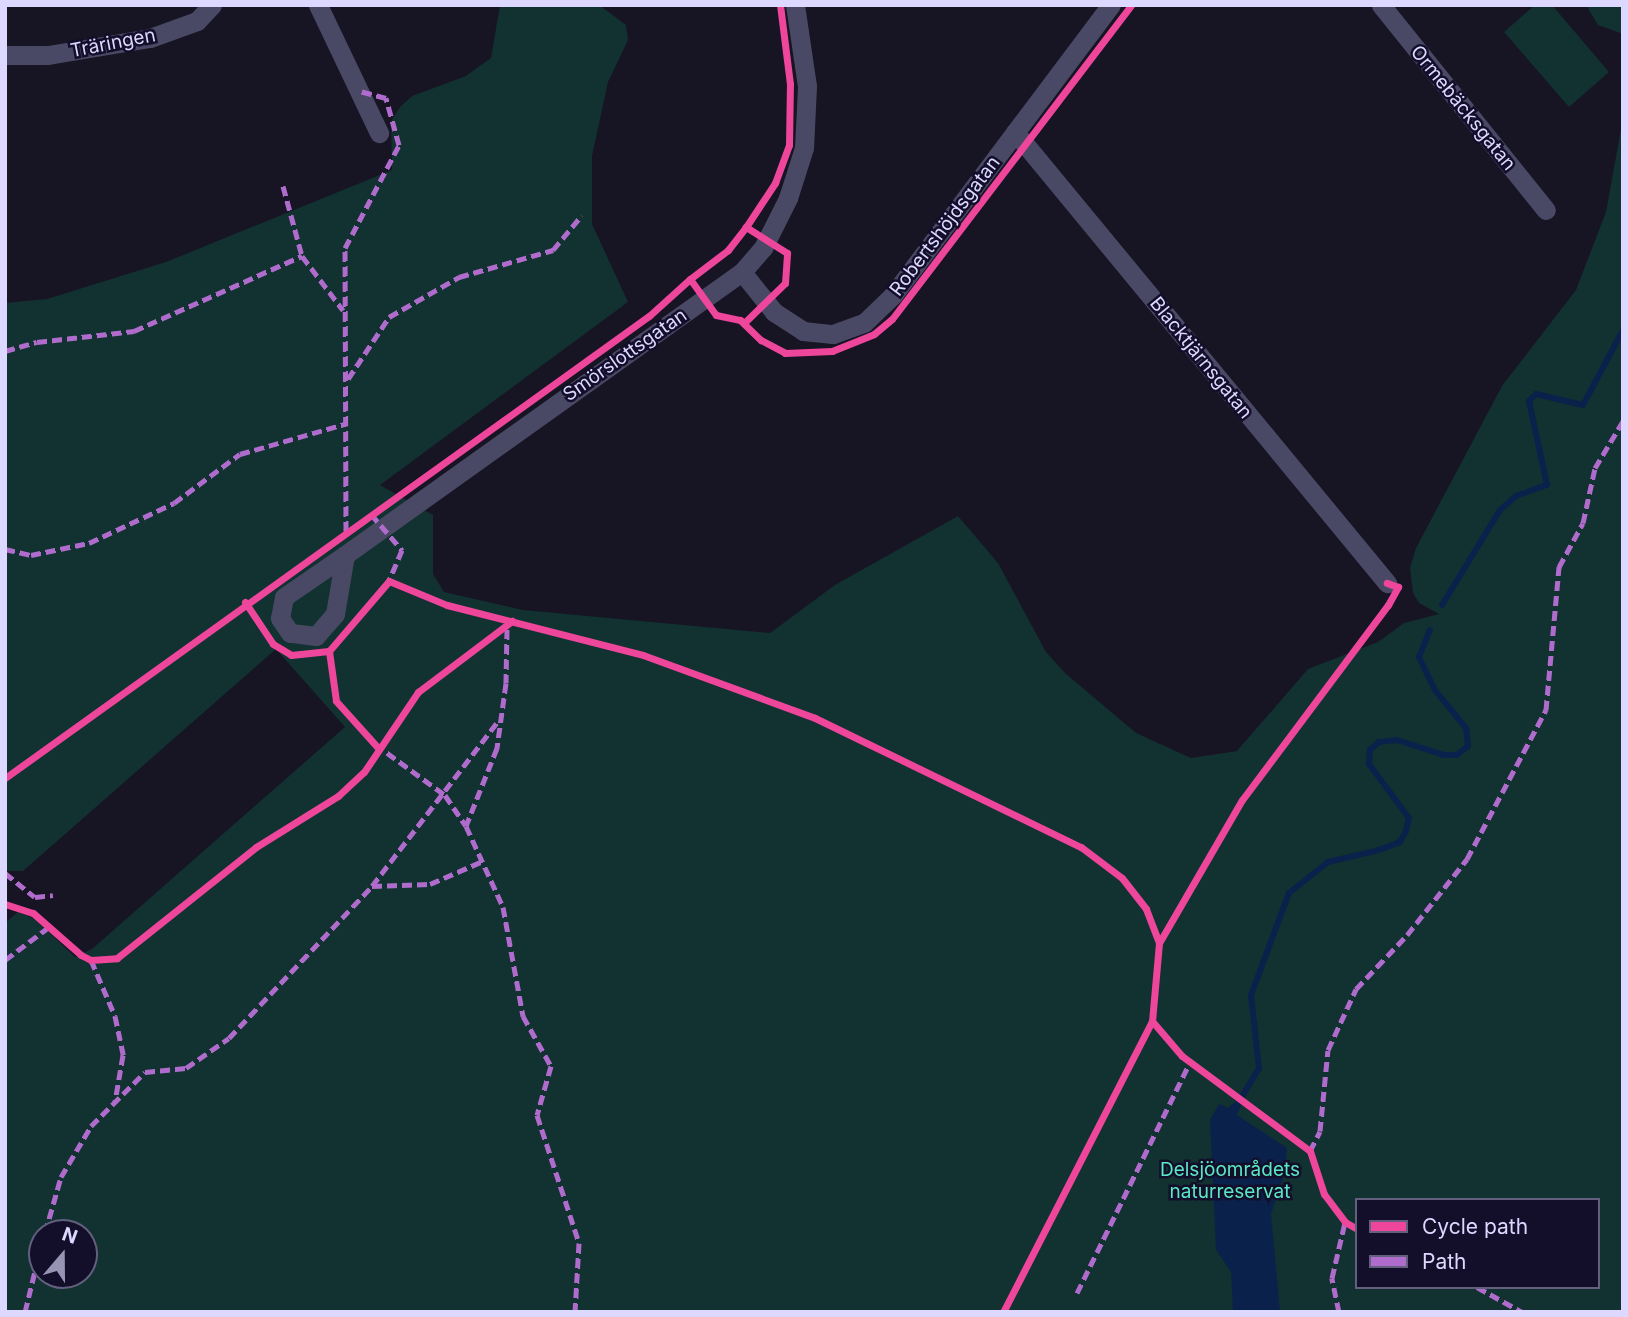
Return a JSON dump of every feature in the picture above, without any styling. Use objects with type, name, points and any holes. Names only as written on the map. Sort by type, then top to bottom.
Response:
[{"type":"street","name":"Träringen","points":[[5,55],[48,55],[150,37],[197,21],[212,5]]},
{"type":"street","points":[[318,5],[379,133]]},
{"type":"street","name":"Smörslottsgatan","points":[[345,555],[742,272],[763,248],[788,198],[804,148],[807,86],[796,5]]},
{"type":"street","name":"Robertshöjdsgatan","points":[[742,272],[775,312],[803,331],[833,334],[864,324],[893,295],[1111,5]]},
{"type":"street","name":"Ormebäcksgatan","points":[[1381,5],[1546,210]]},
{"type":"street","name":"Blacktjärnsgatan","points":[[1015,132],[1387,583]]},
{"type":"green space","name":"Delsjöområdets naturreservat","points":[[500,5],[599,5],[626,25],[628,40],[608,82],[592,156],[592,224],[628,302],[380,485],[433,515],[433,574],[444,592],[523,610],[770,633],[835,585],[958,516],[998,563],[1046,652],[1065,673],[1136,733],[1191,758],[1237,751],[1308,669],[1378,642],[1404,623],[1439,614],[1419,603],[1413,593],[1410,568],[1416,548],[1502,386],[1576,290],[1606,212],[1623,118],[1623,1312],[5,1312],[5,923],[18,912],[35,919],[75,957],[92,949],[345,727],[276,649],[23,871],[5,871],[5,303],[47,299],[166,262],[392,170],[391,121],[400,107],[412,96],[466,76],[491,58]]},
{"type":"green space","points":[[1535,5],[1552,5],[1609,72],[1569,107],[1504,32]]},
{"type":"green space","points":[[1586,5],[1623,5],[1623,34],[1598,25]]},
{"type":"water","points":[[1234,1103],[1241,1106],[1237,1115],[1287,1148],[1285,1172],[1271,1214],[1280,1312],[1233,1312],[1231,1272],[1216,1250],[1210,1120],[1219,1104],[1228,1108]]},
{"type":"waterway","points":[[1442,605],[1500,510],[1516,496],[1547,485],[1529,401],[1536,394],[1583,405],[1623,330]]},
{"type":"waterway","points":[[1237,1105],[1259,1068],[1251,995],[1289,893],[1328,862],[1400,842],[1406,831],[1409,818],[1369,764],[1370,750],[1379,742],[1397,740],[1444,755],[1457,755],[1468,746],[1466,728],[1435,690],[1419,657],[1430,630]]},
{"type":"marked path","points":[[346,531],[345,248],[399,145],[386,98],[359,91]]},
{"type":"marked path","points":[[283,186],[302,256]]},
{"type":"marked path","points":[[348,379],[389,317],[459,277],[553,250],[582,215]]},
{"type":"marked path","points":[[5,351],[37,342],[134,331],[302,256],[343,310]]},
{"type":"marked path","points":[[1310,1151],[1320,1131],[1328,1050],[1356,989],[1407,935],[1467,859],[1546,710],[1559,567],[1583,523],[1595,468],[1623,421]]},
{"type":"marked path","points":[[5,549],[31,555],[89,543],[174,503],[240,454],[348,423]]},
{"type":"marked path","points":[[371,514],[402,550],[389,581]]},
{"type":"marked path","points":[[507,629],[506,683],[497,748],[466,826],[503,907],[523,1016],[551,1066],[537,1115],[579,1243],[575,1312]]},
{"type":"marked path","points":[[49,1219],[61,1177],[91,1126],[145,1072],[186,1068],[229,1038],[372,886],[498,721]]},
{"type":"marked path","points":[[375,744],[445,795],[466,826]]},
{"type":"marked path","points":[[372,886],[430,884],[483,861]]},
{"type":"marked path","points":[[5,873],[35,897],[53,895]]},
{"type":"marked path","points":[[5,960],[49,927]]},
{"type":"marked path","points":[[91,960],[115,1016],[123,1055],[115,1102]]},
{"type":"marked path","points":[[1077,1293],[1190,1062]]},
{"type":"marked path","points":[[1339,1312],[1332,1278],[1345,1222]]},
{"type":"marked path","points":[[25,1312],[31,1289]]},
{"type":"marked path","points":[[1481,1289],[1522,1312]]},
{"type":"cycle path","points":[[690,279],[728,250],[746,227],[775,183],[789,145],[790,84],[780,5]]},
{"type":"cycle path","points":[[5,778],[649,316],[690,279],[716,315],[740,320],[761,340],[785,353],[832,351],[874,334],[892,319],[1131,5]]},
{"type":"cycle path","points":[[744,323],[785,283],[787,253],[746,227]]},
{"type":"cycle path","points":[[245,602],[273,644],[291,655],[329,651],[389,581],[447,605],[643,655],[815,718],[1081,847],[1122,878],[1146,909],[1159,943],[1152,1021],[1003,1312]]},
{"type":"cycle path","points":[[1159,943],[1242,800],[1388,605],[1398,587],[1387,583]]},
{"type":"cycle path","points":[[5,904],[33,913],[81,955],[91,960],[117,958],[256,847],[338,796],[364,772],[418,692],[512,621]]},
{"type":"cycle path","points":[[329,651],[336,701],[379,749]]},
{"type":"cycle path","points":[[1152,1021],[1182,1056],[1310,1151],[1324,1194],[1345,1222],[1355,1228]]}]
